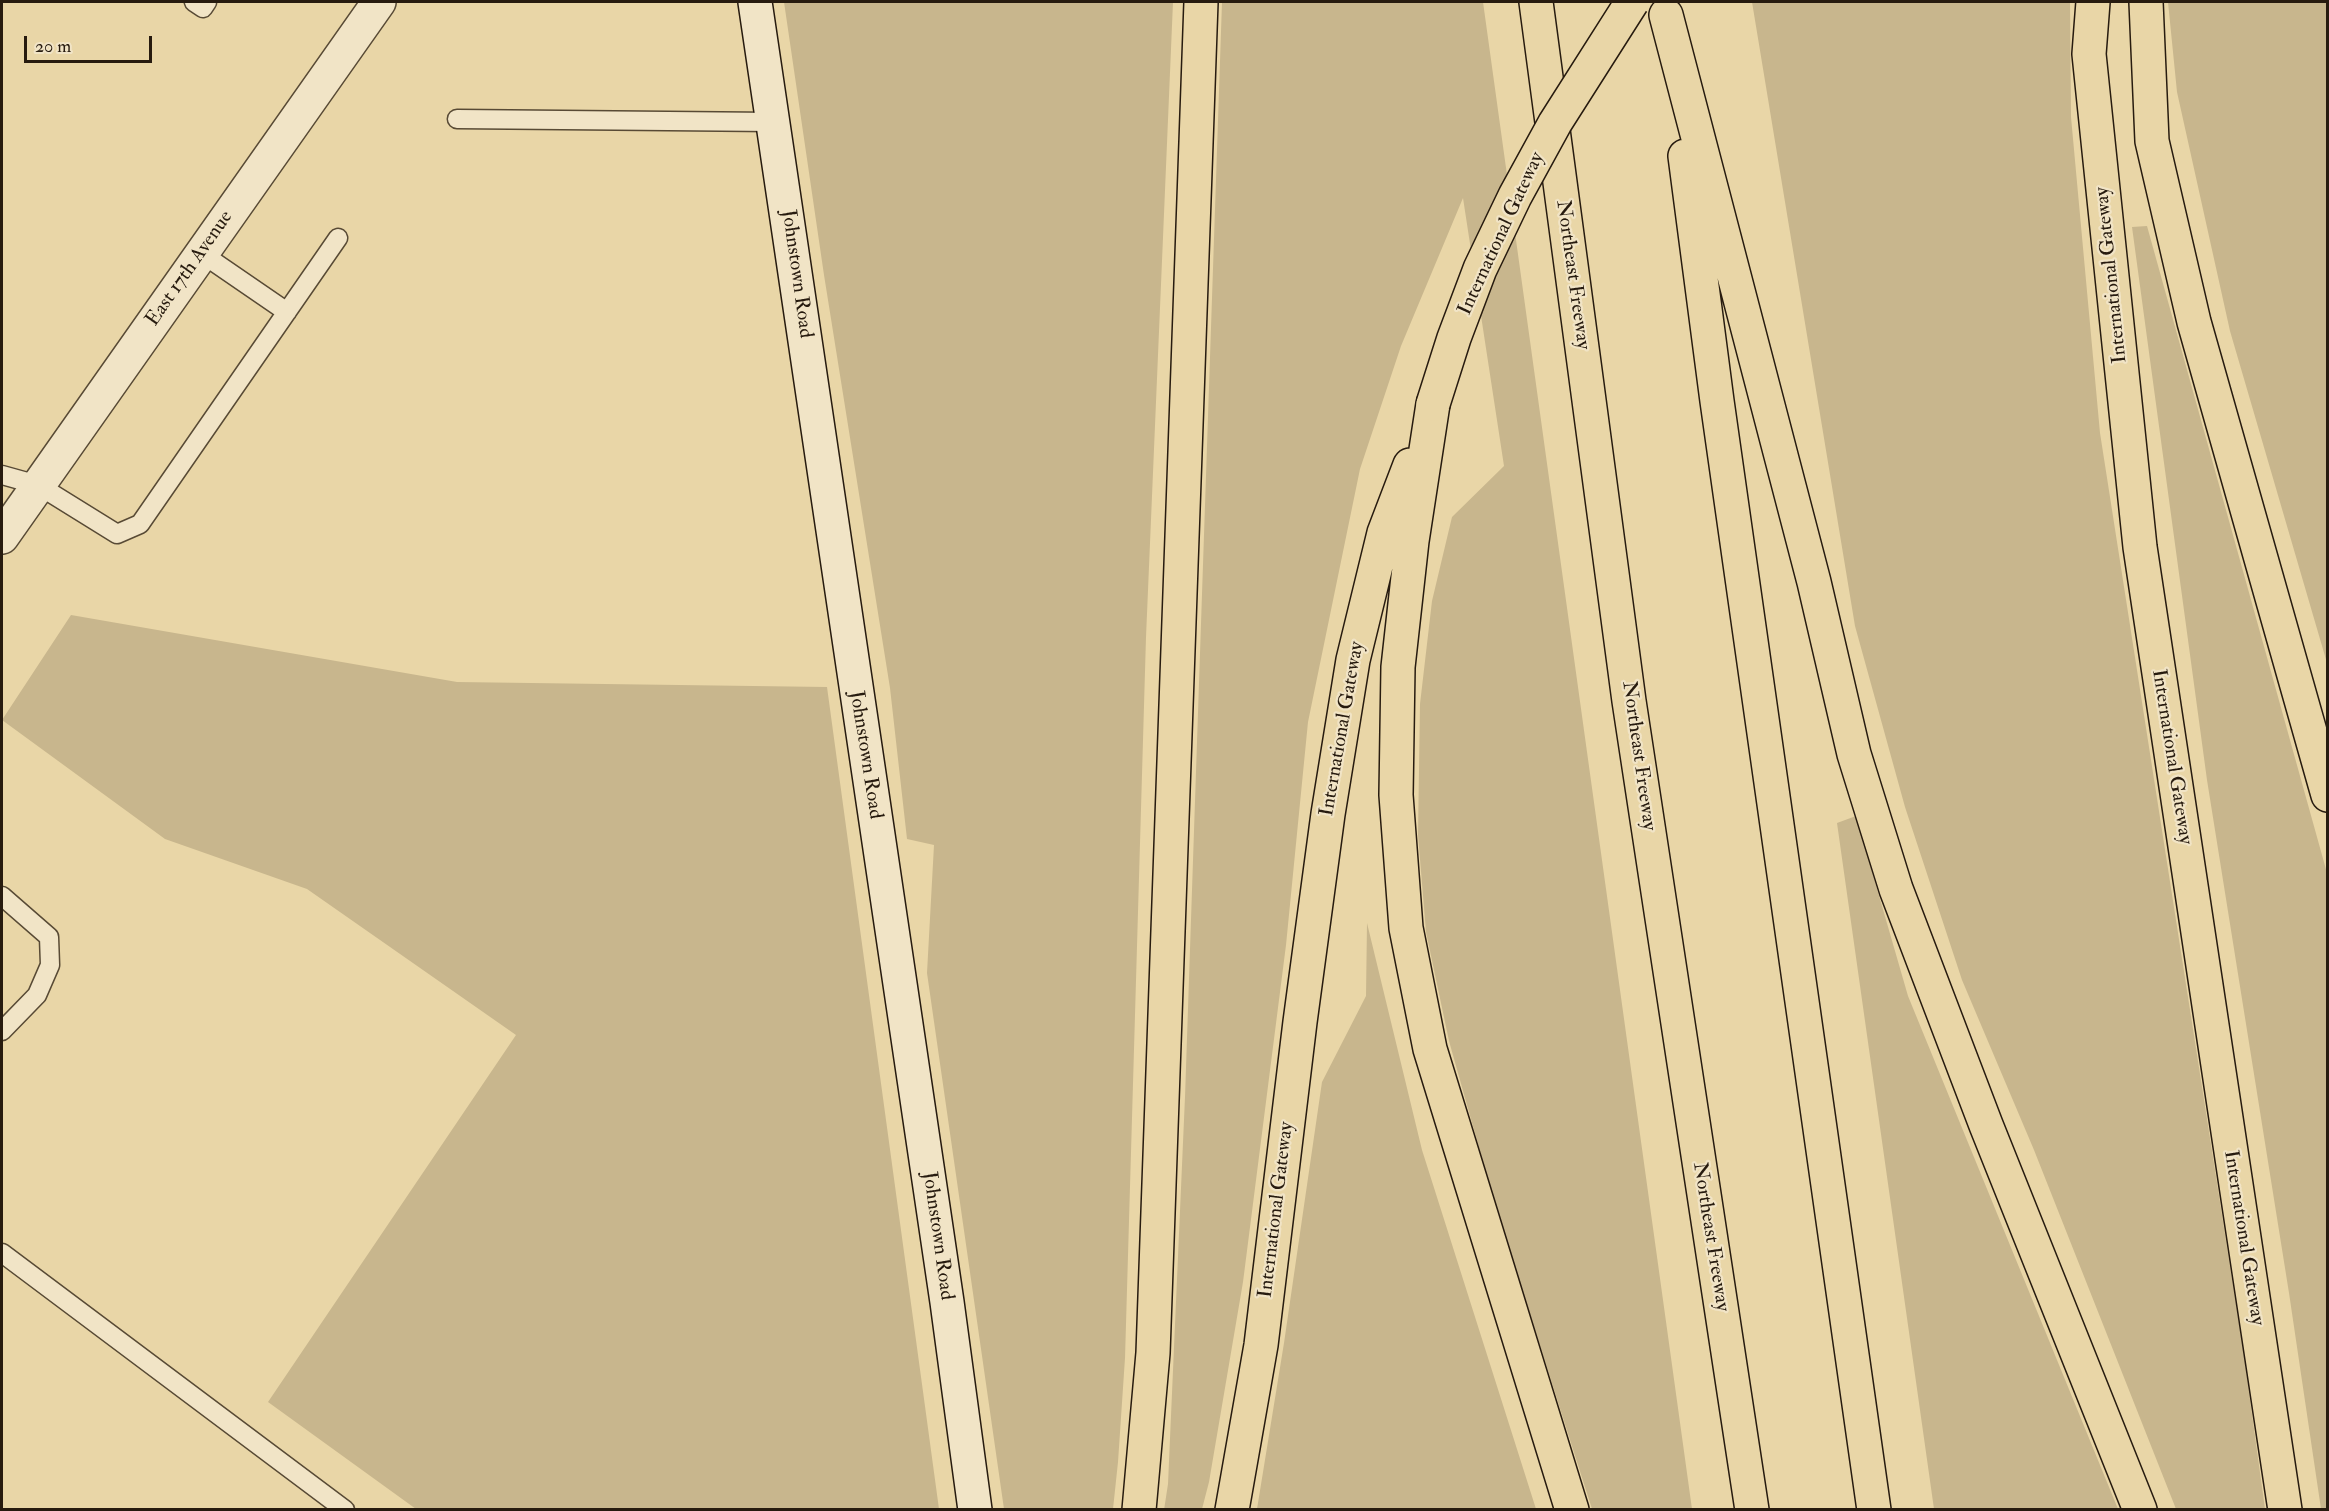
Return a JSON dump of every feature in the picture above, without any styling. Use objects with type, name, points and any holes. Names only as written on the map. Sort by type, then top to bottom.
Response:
[{"type":"highway","points":[[1139,1509],[1153,1353],[1202,2]]},
{"type":"highway","name":"Northeast Freeway","points":[[1536,2],[1629,701],[1752,1509]]},
{"type":"highway","name":"International Gateway","points":[[1232,1509],[1261,1345],[1301,1010],[1328,814],[1353,660],[1384,533],[1433,404],[1454,338],[1480,269],[1515,196],[1555,123],[1632,2]]},
{"type":"highway","name":"International Gateway","points":[[2093,2],[2090,54],[2140,547],[2285,1509]]},
{"type":"highway","points":[[2146,2],[2152,141],[2194,322],[2328,795]]},
{"type":"highway","points":[[1666,8],[1717,401],[1874,1509]]},
{"type":"highway","points":[[1666,8],[1814,582],[1854,754],[1896,889],[1986,1125],[2140,1509]]},
{"type":"highway","points":[[1433,404],[1412,541],[1398,667],[1396,795],[1406,928],[1430,1048],[1572,1509]]},
{"type":"main road","name":"East 17th Avenue","points":[[2,537],[379,2]]},
{"type":"main road","name":"Johnstown Road","points":[[755,2],[947,1302],[975,1509]]},
{"type":"lane","points":[[194,2],[203,8],[207,2]]},
{"type":"lane","points":[[457,119],[773,122]]},
{"type":"lane","points":[[2,475],[38,485],[117,534],[140,524],[338,238]]},
{"type":"lane","points":[[201,253],[287,312]]},
{"type":"lane","points":[[2,896],[49,937],[50,965],[37,995],[2,1031]]},
{"type":"lane","points":[[2,1253],[345,1509]]},
{"type":"shaded area","points":[[784,2],[1173,2],[1146,637],[1125,1358],[1113,1509],[1004,1509],[927,973],[934,845],[907,839],[890,688],[824,275]]},
{"type":"shaded area","points":[[1222,2],[1483,2],[1692,1509],[1592,1509],[1494,1201],[1449,1041],[1426,932],[1418,835],[1420,704],[1432,601],[1452,517],[1504,466],[1463,198],[1401,346],[1360,469],[1308,722],[1286,945],[1243,1282],[1209,1482],[1202,1509],[1164,1510],[1168,1484],[1185,1097]]},
{"type":"shaded area","points":[[1752,2],[2070,2],[2071,117],[2100,433],[2244,1356],[2265,1509],[2176,1509],[2034,1150],[1962,980],[1905,807],[1855,626]]},
{"type":"shaded area","points":[[2168,2],[2327,2],[2327,663],[2230,331],[2177,92]]},
{"type":"shaded area","points":[[2147,226],[2327,873],[2327,1509],[2321,1509],[2207,780],[2132,227]]},
{"type":"shaded area","points":[[71,615],[457,682],[827,687],[939,1509],[416,1509],[268,1402],[516,1035],[307,889],[165,839],[2,720]]},
{"type":"shaded area","points":[[1856,816],[1908,996],[2118,1509],[1934,1509],[1837,823]]},
{"type":"shaded area","points":[[1367,923],[1422,1150],[1536,1509],[1257,1509],[1322,1082],[1366,996]]}]
